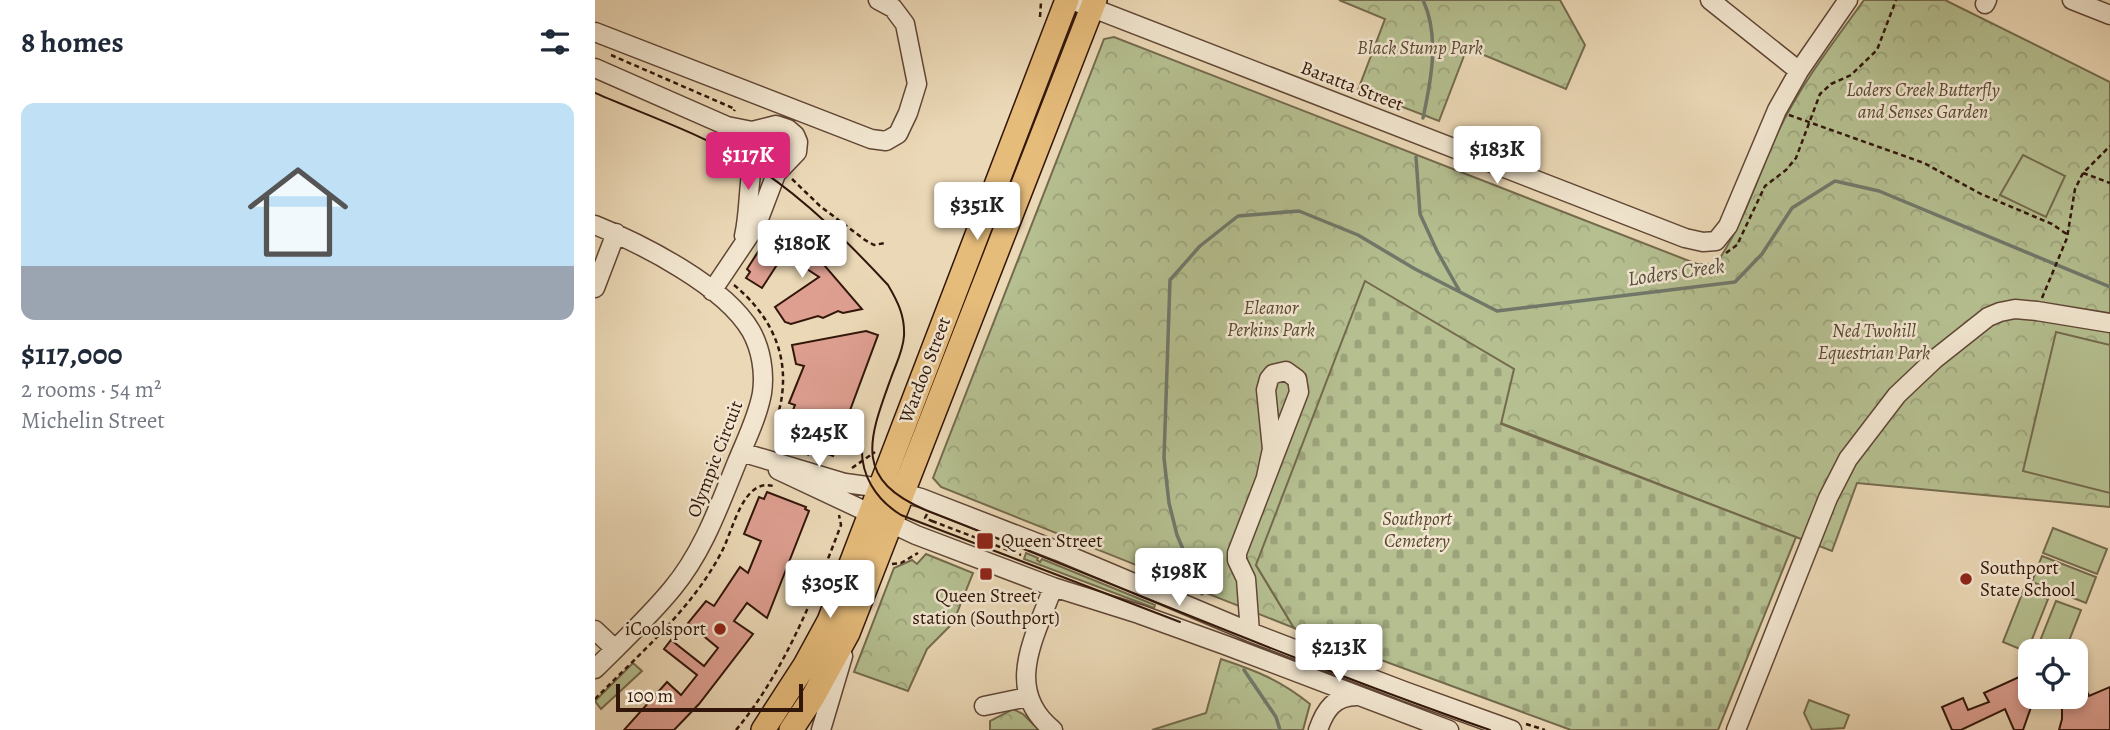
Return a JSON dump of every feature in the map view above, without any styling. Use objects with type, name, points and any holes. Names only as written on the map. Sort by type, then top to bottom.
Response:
[{"type":"main road","name":"Wardoo Street","points":[[763,730],[805,665],[829,621],[880,488],[1081,2]]},
{"type":"main road","name":"Wardoo Street","points":[[791,730],[837,656],[853,623],[1081,2]]},
{"type":"street","points":[[595,32],[871,139],[886,141],[898,134],[908,113],[918,78],[908,35],[899,14],[878,0]]},
{"type":"street","points":[[1710,0],[1799,71]]},
{"type":"street","name":"Baratta Street","points":[[1081,2],[1685,239],[1703,242],[1716,241],[1728,226],[1777,111],[1799,71],[1848,0]]},
{"type":"street","points":[[2072,0],[2110,15]]},
{"type":"street","points":[[595,68],[726,128],[743,130],[779,125],[791,131],[797,140],[797,150]]},
{"type":"street","points":[[749,152],[767,128],[773,110],[766,99]]},
{"type":"street","points":[[712,291],[757,224],[775,176],[797,150],[804,133],[811,126],[821,123],[834,125]]},
{"type":"street","points":[[726,128],[749,152],[751,179],[745,231],[737,255]]},
{"type":"street","name":"Olympic Circuit","points":[[595,225],[668,259],[738,314],[750,330],[761,361],[763,379],[747,454],[708,534],[672,589],[595,669]]},
{"type":"street","points":[[595,288],[616,233]]},
{"type":"street","points":[[1736,730],[1828,498],[1848,459],[1897,395],[1944,351],[1988,317],[2000,312],[2015,309],[2037,311],[2110,323]]},
{"type":"street","points":[[1250,632],[1246,576],[1237,560],[1237,552],[1300,392],[1296,378],[1286,371],[1273,374],[1267,384],[1272,449],[1266,477]]},
{"type":"street","points":[[747,454],[798,467],[840,502],[916,535],[1053,587],[1139,614],[1450,730]]},
{"type":"street","points":[[840,502],[880,488],[903,492],[1058,551],[1250,632],[1512,730]]},
{"type":"street","points":[[1053,587],[1026,662],[1025,689],[1033,708],[1053,730]]},
{"type":"street","name":"Wardoo Street","points":[[821,730],[853,623]]},
{"type":"street","points":[[595,630],[615,649]]},
{"type":"street","points":[[1313,679],[1320,688],[1325,712]]},
{"type":"street","points":[[1318,730],[1325,712],[1343,698],[1357,696]]},
{"type":"street","points":[[985,706],[1028,697]]},
{"type":"path","points":[[1716,257],[1737,246],[1765,186],[1787,170],[1796,158],[1820,94],[1831,84],[1851,75],[1877,50],[1896,0]]},
{"type":"path","points":[[1041,2],[1041,16]]},
{"type":"path","points":[[608,54],[735,109],[726,128],[749,152]]},
{"type":"path","points":[[1777,111],[1924,163],[1982,194],[2052,224],[2067,237]]},
{"type":"path","points":[[2048,283],[2067,237],[2075,189],[2083,173],[2110,146]]},
{"type":"path","points":[[2083,173],[2110,183]]},
{"type":"path","points":[[790,176],[820,206],[865,240],[874,245],[885,243]]},
{"type":"path","points":[[732,283],[753,302],[764,317],[780,350],[782,395],[775,429],[780,442],[813,457]]},
{"type":"path","points":[[736,730],[774,674],[813,599],[841,525],[840,502],[847,469],[857,467],[879,447]]},
{"type":"path","points":[[595,699],[674,617],[705,580],[721,554],[748,492],[764,484],[781,489]]},
{"type":"path","points":[[928,511],[925,518],[1021,555]]},
{"type":"path","points":[[930,527],[932,521]]},
{"type":"green space","name":"Black Stump Park","points":[[1339,0],[1560,0],[1585,45],[1566,89],[1467,48],[1439,121],[1358,90],[1385,19]]},
{"type":"green space","name":"Ned Twohill Equestrian Park","points":[[1864,0],[1945,0],[2110,82],[2110,507],[1857,483],[1832,551],[1501,423],[1256,565],[1294,628],[941,487],[933,478],[1104,39],[1114,37],[1697,264],[1716,264],[1743,216],[1770,149],[1797,97]]},
{"type":"green space","points":[[2023,155],[2065,176],[2046,217],[2000,195]]},
{"type":"green space","name":"Southport Cemetery","points":[[1365,281],[1514,369],[1501,424],[1796,537],[1718,730],[1571,730],[1294,628],[1256,565]]},
{"type":"green space","points":[[2056,332],[2110,345],[2110,493],[2023,471]]},
{"type":"green space","points":[[2053,528],[2107,549],[2097,574],[2043,553]]},
{"type":"green space","points":[[1026,553],[1038,558],[1040,562],[1042,559],[1155,605],[1154,608],[1024,559]]},
{"type":"green space","points":[[926,554],[973,573],[953,623],[927,649],[908,691],[854,672],[894,568],[912,560],[917,564]]},
{"type":"green space","points":[[2042,556],[2096,577],[2086,603],[2032,582]]},
{"type":"green space","points":[[2024,589],[2048,599],[2032,639],[2018,639],[2018,648],[2003,642]]},
{"type":"green space","points":[[2056,601],[2081,610],[2070,639],[2041,639]]},
{"type":"green space","points":[[1221,659],[1268,677],[1310,704],[1303,730],[1152,730],[1206,713]]},
{"type":"green space","points":[[633,663],[642,671],[601,709],[595,701]]},
{"type":"green space","points":[[1809,700],[1849,715],[1844,728],[1812,730],[1804,713]]},
{"type":"green space","points":[[1013,709],[1023,714],[1039,730],[990,730],[990,721]]},
{"type":"building","points":[[785,232],[796,233],[827,260],[824,265],[862,309],[843,313],[838,311],[823,318],[818,316],[791,324],[785,322],[775,307],[819,277],[784,254],[762,288],[746,278],[750,272],[747,269],[765,241]]},
{"type":"building","points":[[866,331],[878,335],[833,456],[788,439],[796,417],[791,415],[795,405],[789,403],[804,366],[796,364],[792,345]]},
{"type":"building","points":[[767,492],[806,507],[809,511],[767,618],[747,603],[734,621],[753,634],[699,704],[674,730],[624,730],[667,682],[681,695],[697,675],[664,649],[671,640],[704,666],[718,648],[688,623],[706,601],[714,606],[740,567],[748,573],[761,541],[744,534],[759,497],[764,499]]},
{"type":"building","points":[[2018,677],[2018,709],[2030,709],[2023,730],[2014,730],[2005,709],[1961,730],[1952,730],[1942,707],[1963,698],[1968,710],[1989,702],[1984,693]]},
{"type":"building","points":[[2110,687],[2110,730],[2059,730],[2062,709],[2088,709],[2088,694],[2089,696]]},
{"type":"waterway","name":"Loders Creek","points":[[1423,0],[1433,43],[1431,74],[1423,118]]},
{"type":"waterway","name":"Loders Creek","points":[[1416,157],[1420,214],[1459,290]]},
{"type":"waterway","name":"Loders Creek","points":[[1202,594],[1177,535],[1169,503],[1164,458],[1170,280],[1200,246],[1238,216],[1299,211],[1358,235],[1415,269],[1497,311],[1735,282],[1762,254],[1792,208],[1835,181],[1879,191],[2110,287]]},
{"type":"waterway","points":[[1244,670],[1276,717],[1280,730]]},
{"type":"tram line","points":[[595,93],[697,136],[756,167],[826,222],[888,285],[900,309],[904,336],[877,421],[873,457],[877,472],[887,486],[904,499],[1278,651],[1490,730]]},
{"type":"tram line","points":[[862,444],[864,466],[871,485],[884,501],[901,515],[1180,622]]},
{"type":"place","name":"Queen Street","points":[[985,541]]},
{"type":"place","name":"Queen Street station (Southport)","points":[[986,574]]},
{"type":"place","name":"Southport State School","points":[[1966,579]]},
{"type":"place","name":"iCoolsport","points":[[720,629]]},
{"type":"park label","name":"Loders Creek Butterfly and Senses Garden","points":[[1923,101]]},
{"type":"park label","name":"Eleanor Perkins Park","points":[[1271,319]]}]
